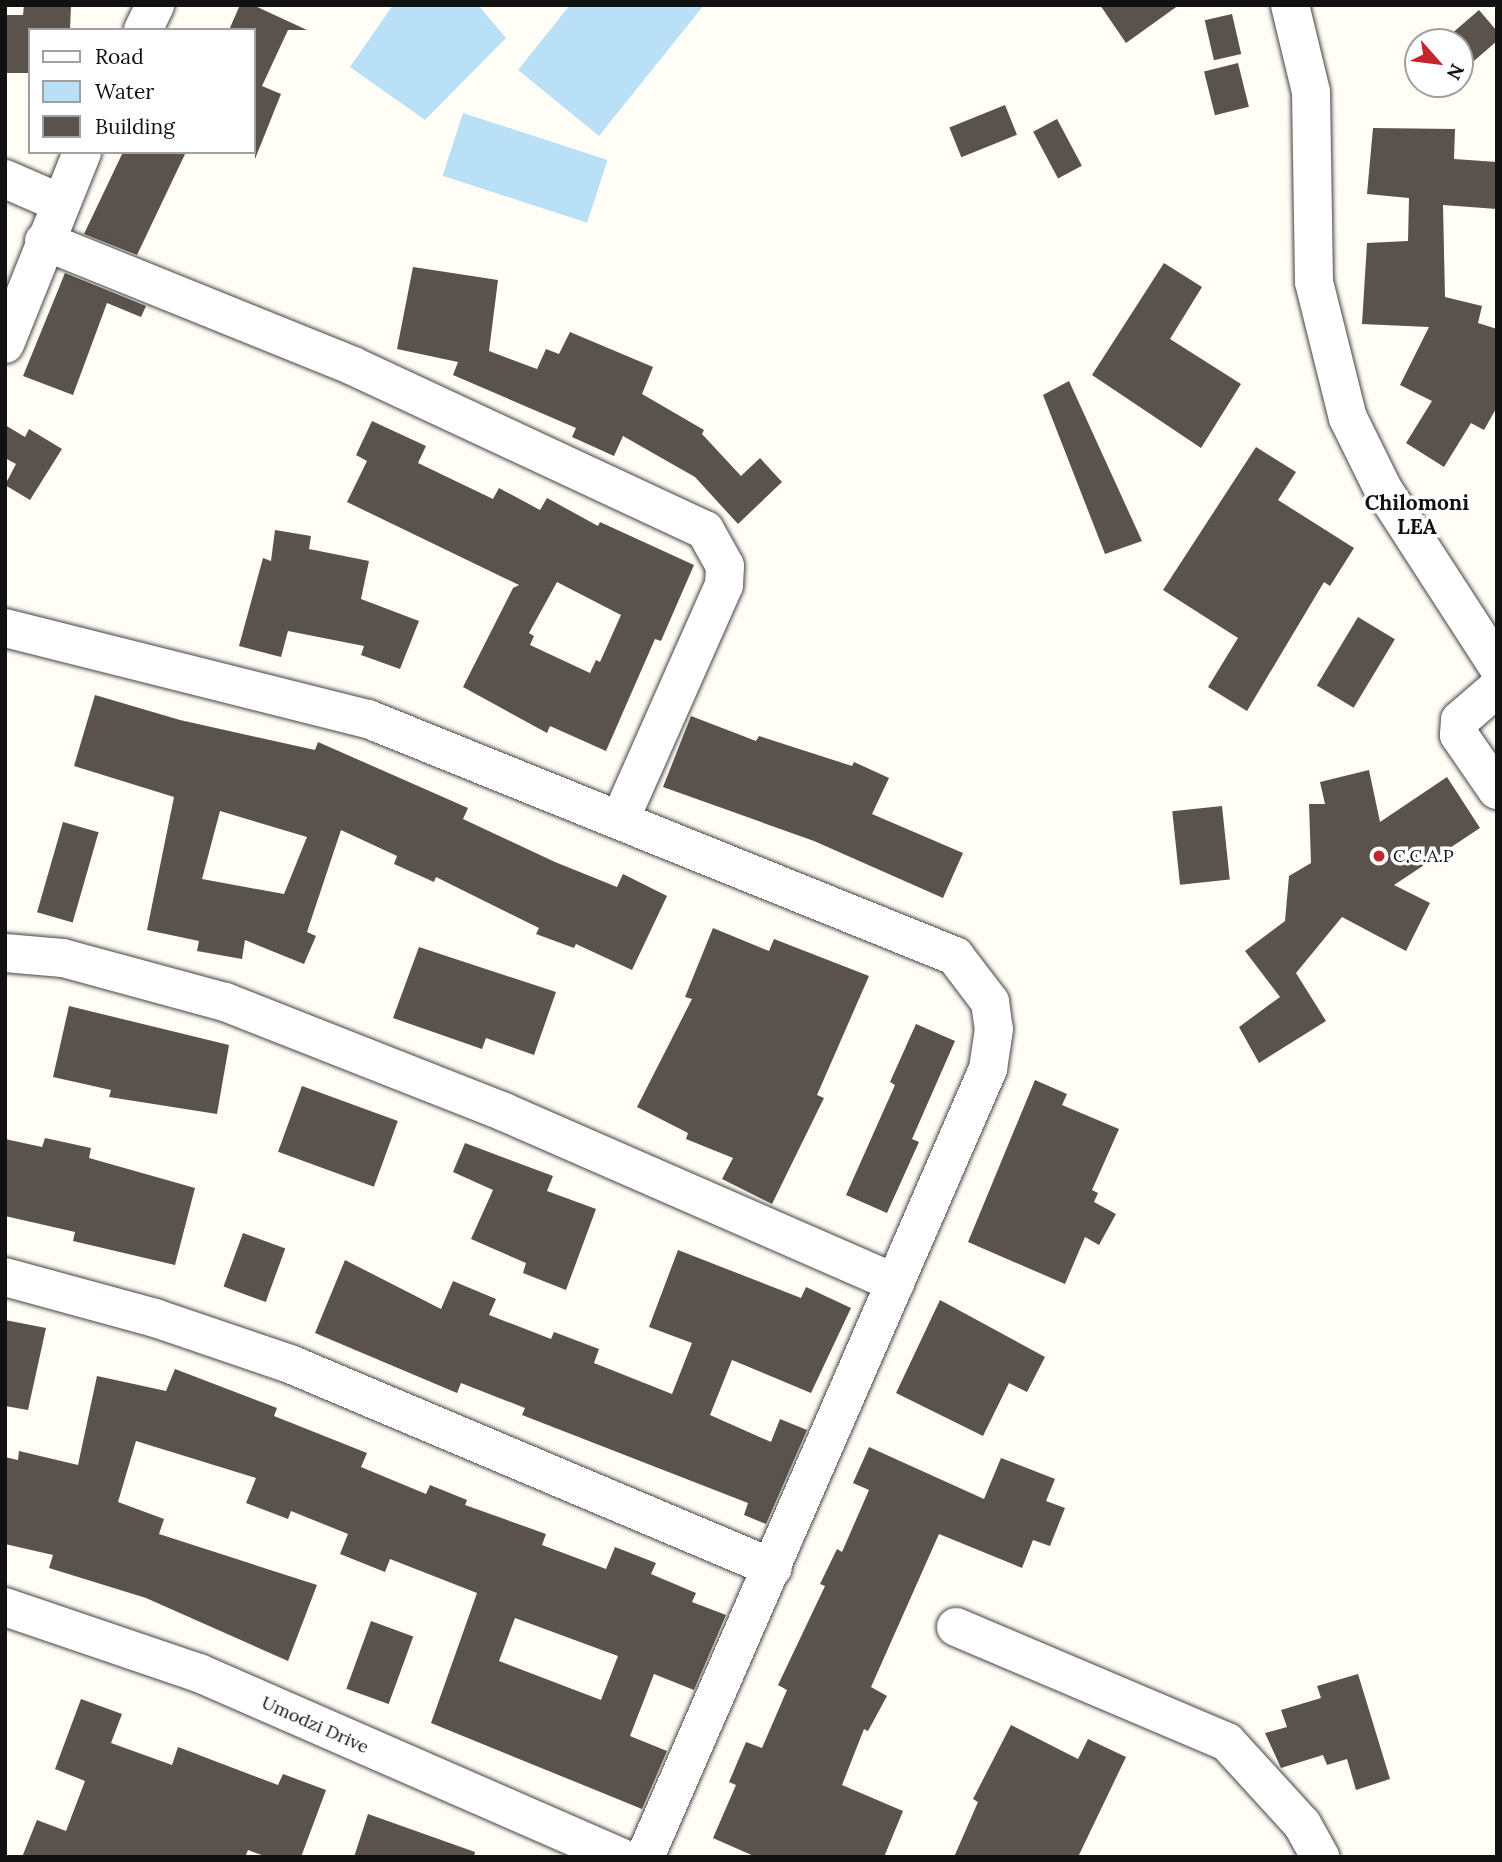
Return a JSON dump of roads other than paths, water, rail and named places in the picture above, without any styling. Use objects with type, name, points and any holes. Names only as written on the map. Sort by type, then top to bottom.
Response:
[{"type":"street","points":[[144,28],[155,5]]},
{"type":"street","points":[[1290,5],[1311,92],[1314,282],[1348,418],[1383,489],[1497,665]]},
{"type":"street","points":[[5,344],[58,202],[81,154]]},
{"type":"street","points":[[5,179],[58,202]]},
{"type":"street","points":[[44,241],[353,366],[705,530],[725,566],[724,585],[620,820]]},
{"type":"street","points":[[5,628],[368,719],[955,956],[977,979],[990,1003],[994,1029],[988,1069],[645,1857]]},
{"type":"street","points":[[1497,688],[1460,720],[1459,735],[1497,790]]},
{"type":"street","points":[[5,953],[64,958],[225,1002],[504,1112],[895,1283]]},
{"type":"street","points":[[5,1277],[142,1314],[290,1364],[773,1567]]},
{"type":"street","name":"Umodzi Drive","points":[[5,1607],[200,1673],[620,1857]]},
{"type":"street","points":[[956,1627],[1227,1742],[1302,1824],[1320,1857]]},
{"type":"water","points":[[393,5],[478,5],[506,38],[425,120],[350,67]]},
{"type":"water","points":[[570,5],[704,5],[599,136],[518,70]]},
{"type":"water","points":[[463,113],[608,160],[587,223],[443,176]]},
{"type":"place","name":"C.C.A.P","points":[[1379,856]]},
{"type":"district","name":"Chilomoni LEA","points":[[1417,515]]}]
